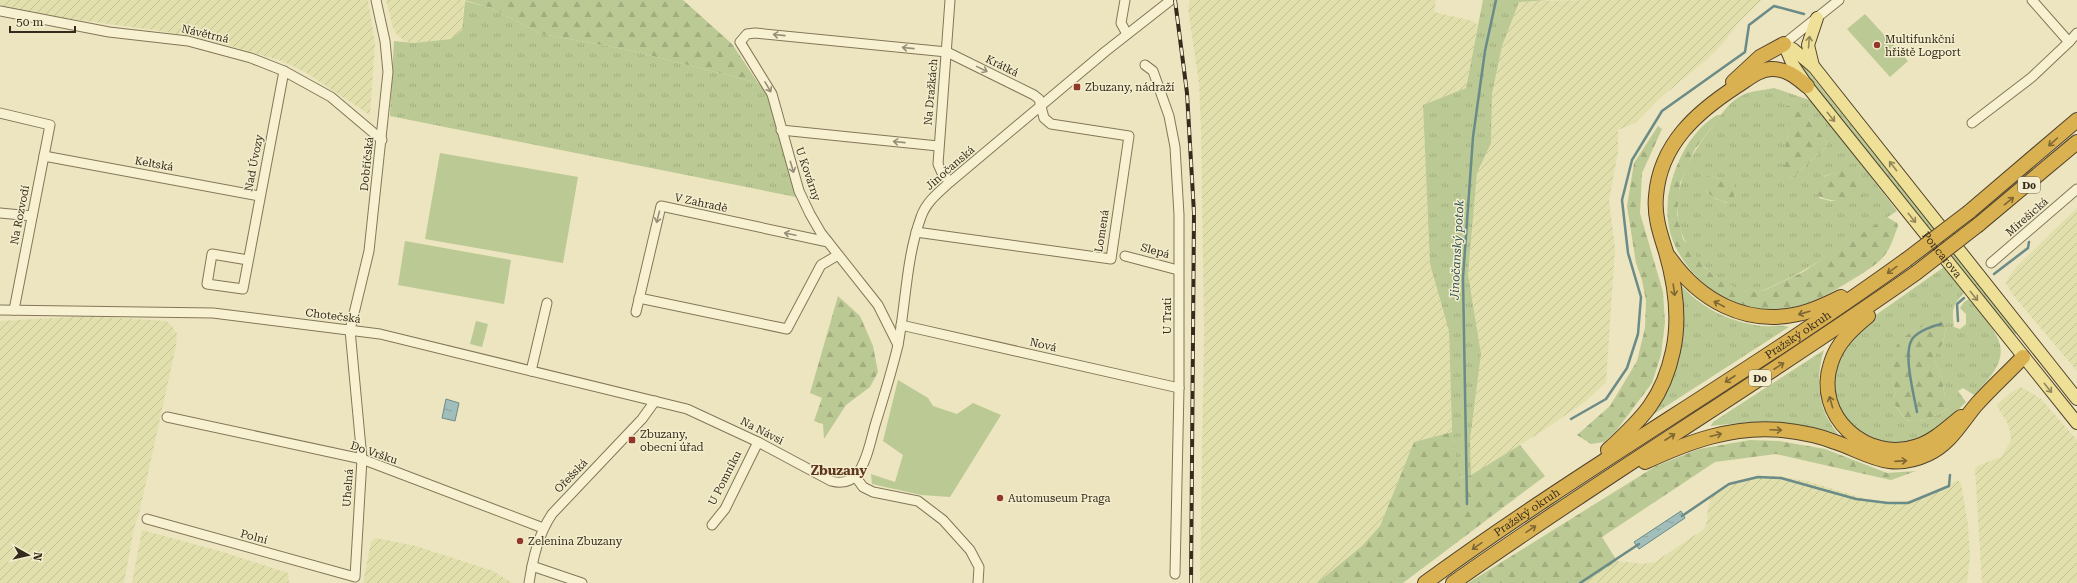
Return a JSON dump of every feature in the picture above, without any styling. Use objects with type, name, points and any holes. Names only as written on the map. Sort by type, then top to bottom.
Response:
[{"type":"highway","points":[[1579,477],[1639,422],[1654,401],[1663,384],[1673,349],[1676,318],[1673,283],[1666,252],[1658,228],[1656,207],[1657,188],[1670,148],[1684,128],[1723,95],[1748,78],[1773,58],[1784,44]]},
{"type":"highway","points":[[1723,95],[1751,64],[1760,57],[1784,44]]},
{"type":"highway","points":[[1748,78],[1763,71],[1778,70],[1791,74],[1807,86]]},
{"type":"highway","name":"Pražský okruh","points":[[1425,583],[1579,477],[1774,351],[1878,280],[1969,212],[2077,120]]},
{"type":"highway","name":"Pražský okruh","points":[[1453,583],[1603,481],[1809,347],[1916,273],[1978,225],[2077,142]]},
{"type":"highway","points":[[1666,252],[1683,276],[1709,299],[1736,312],[1755,316],[1783,317],[1805,313],[1878,280]]},
{"type":"highway","points":[[1916,273],[1855,327],[1838,347],[1830,363],[1828,379],[1828,395],[1832,408],[1842,425],[1861,441],[1884,449],[1898,450],[1918,446],[1930,441],[1975,406]]},
{"type":"highway","points":[[1603,481],[1697,440],[1725,433],[1755,430],[1801,432],[1835,441],[1880,460],[1909,460],[1929,454],[1941,446],[1953,435],[1975,406],[2023,357]]},
{"type":"main road","points":[[1814,67],[1808,45],[1817,18]]},
{"type":"main road","points":[[1784,44],[1794,50],[1814,67]]},
{"type":"main road","name":"Poncarova","points":[[1784,44],[1793,65],[1807,86],[2077,423]]},
{"type":"main road","name":"Poncarova","points":[[1814,67],[2077,399]]},
{"type":"main road","points":[[2023,357],[2035,346]]},
{"type":"street","name":"Dobříčská","points":[[350,330],[368,263],[388,72],[385,41],[376,0]]},
{"type":"street","name":"Na Dražkách","points":[[950,0],[947,52],[938,146],[938,164],[942,173],[950,182]]},
{"type":"street","points":[[1125,0],[1121,23],[1127,34]]},
{"type":"street","name":"Jinočanská","points":[[855,476],[866,458],[898,345],[906,283],[916,232],[921,216],[928,204],[950,182],[1127,34],[1171,0]]},
{"type":"street","points":[[1784,44],[1839,0]]},
{"type":"street","points":[[2032,0],[2069,42]]},
{"type":"street","name":"Návětrná","points":[[0,11],[109,32],[188,41],[251,58],[284,71],[331,97],[382,140]]},
{"type":"street","name":"U Kovárny","points":[[898,345],[878,305],[821,233],[799,191],[772,94],[740,42],[747,34],[755,33],[947,52]]},
{"type":"street","points":[[1972,123],[2032,77],[2077,33]]},
{"type":"street","name":"Krátká","points":[[947,52],[1034,94],[1039,99],[1040,107]]},
{"type":"street","name":"U Trati","points":[[1145,64],[1153,71],[1169,116],[1175,147],[1179,215],[1179,388],[1175,574]]},
{"type":"street","name":"Nad Úvozy","points":[[248,260],[212,254],[207,284],[243,289],[248,260],[259,196],[284,71]]},
{"type":"street","name":"Lomená","points":[[916,232],[1111,259],[1129,136],[1051,124],[1044,118],[1040,107]]},
{"type":"street","name":"Na Rozvodí","points":[[0,113],[50,125],[14,310]]},
{"type":"street","points":[[782,130],[938,146]]},
{"type":"street","name":"Keltská","points":[[44,156],[259,196]]},
{"type":"street","name":"Mirešická","points":[[1991,263],[2077,189]]},
{"type":"street","name":"V Zahradě","points":[[636,312],[661,206],[828,242]]},
{"type":"street","points":[[0,212],[32,216]]},
{"type":"street","points":[[639,298],[787,329],[820,265],[838,255]]},
{"type":"street","name":"Slepá","points":[[1125,256],[1178,270]]},
{"type":"street","points":[[531,372],[547,303]]},
{"type":"street","name":"Chotečská","points":[[0,310],[213,313],[350,330],[393,337],[531,372],[655,401]]},
{"type":"street","name":"Nová","points":[[901,325],[1179,388]]},
{"type":"street","name":"Uhelná","points":[[350,330],[362,459],[354,577]]},
{"type":"street","name":"Na Návsi","points":[[655,401],[697,413],[758,442],[831,481],[842,483],[855,476]]},
{"type":"street","name":"Ořešská","points":[[529,583],[532,566],[543,528],[562,502],[642,419],[655,401]]},
{"type":"street","name":"Do Vršku","points":[[167,416],[362,459],[543,528]]},
{"type":"street","name":"U Pomníku","points":[[712,525],[725,509],[758,442]]},
{"type":"street","points":[[855,476],[863,487],[873,492],[918,501],[943,520],[970,550],[979,567],[978,583]]},
{"type":"street","name":"Polní","points":[[146,519],[354,577]]},
{"type":"street","points":[[532,566],[582,583]]},
{"type":"green space","points":[[0,0],[368,0],[375,44],[370,115],[305,72],[282,61],[203,38],[49,16],[0,5]]},
{"type":"green space","points":[[386,0],[464,0],[462,30],[451,39],[414,43],[405,41],[398,36],[393,28]]},
{"type":"green space","points":[[464,0],[683,0],[732,44],[758,83],[629,50],[541,34],[491,8]]},
{"type":"green space","points":[[1190,0],[1436,0],[1434,12],[1473,21],[1478,25],[1466,88],[1423,105],[1430,264],[1449,331],[1452,432],[1414,442],[1380,526],[1362,546],[1317,583],[1200,583],[1204,330],[1201,129],[1199,84],[1188,9]]},
{"type":"green space","points":[[1483,0],[1548,0],[1519,2],[1502,46],[1492,94],[1491,143],[1477,173],[1468,274],[1481,354],[1470,440],[1471,475],[1459,478],[1452,432],[1449,331],[1430,264],[1423,105],[1466,88]]},
{"type":"green space","points":[[1762,0],[1739,22],[1723,43],[1706,60],[1659,99],[1636,123],[1618,130],[1618,152],[1609,200],[1615,248],[1606,382],[1586,401],[1541,432],[1471,475],[1470,440],[1481,354],[1468,274],[1477,173],[1491,143],[1492,94],[1502,46],[1519,1]]},
{"type":"green space","points":[[465,1],[491,8],[541,34],[629,50],[758,83],[767,91],[796,197],[390,116],[394,41],[414,43],[451,39],[462,30]]},
{"type":"green space","name":"Multifunkční hřiště Logport","points":[[1865,14],[1908,61],[1890,77],[1847,29]]},
{"type":"green space","points":[[1803,65],[2017,332],[2016,334],[2013,335],[1801,70],[1800,67]]},
{"type":"green space","points":[[1774,88],[1812,101],[1897,211],[1826,258],[1771,287],[1757,292],[1748,292],[1731,286],[1712,274],[1696,257],[1685,240],[1679,223],[1678,204],[1680,186],[1696,149],[1723,112],[1735,100],[1743,95]],"holes":[[[1799,111],[1810,121],[1827,142],[1826,147],[1798,173],[1788,179],[1786,144],[1790,129]],[[1837,173],[1857,199],[1831,201],[1819,198],[1824,176]],[[1707,176],[1720,179],[1727,203],[1716,199],[1706,191]]]},
{"type":"green space","points":[[1786,106],[1797,109],[1803,114],[1827,142],[1826,147],[1798,173],[1788,179],[1785,176],[1783,155],[1790,127],[1784,112]]},
{"type":"green space","points":[[1717,115],[1721,115],[1695,149],[1680,183],[1677,214],[1683,239],[1705,268],[1717,278],[1743,291],[1752,292],[1765,290],[1803,272],[1887,217],[1897,223],[1898,226],[1890,246],[1884,256],[1869,269],[1828,294],[1808,303],[1778,310],[1756,309],[1728,300],[1702,282],[1682,259],[1675,246],[1668,223],[1668,196],[1679,161],[1686,148],[1699,129]]},
{"type":"green space","points":[[1658,126],[1662,129],[1642,173],[1640,213],[1663,292],[1665,322],[1661,355],[1652,383],[1616,431],[1604,442],[1591,444],[1577,435],[1610,406],[1637,361],[1645,328],[1646,301],[1642,280],[1636,263],[1627,206],[1634,163]]},
{"type":"green space","points":[[440,153],[578,177],[563,263],[425,239]]},
{"type":"green space","points":[[1850,168],[1858,171],[1863,186],[1863,196],[1858,199],[1838,201],[1824,198],[1815,193],[1816,185],[1820,178]]},
{"type":"green space","points":[[1707,176],[1720,179],[1734,178],[1734,197],[1732,202],[1717,199],[1707,192],[1699,179]]},
{"type":"green space","points":[[2077,208],[2077,371],[2012,294],[2006,283],[2017,266]]},
{"type":"green space","points":[[405,241],[511,260],[504,304],[398,285]]},
{"type":"green space","points":[[1944,267],[1964,293],[1957,301],[1954,308],[1954,327],[1960,329],[1966,324],[1966,314],[1960,308],[1964,302],[1969,299],[1997,336],[2000,347],[2000,357],[1996,368],[1988,380],[1974,395],[1963,388],[1958,391],[1966,402],[1945,423],[1919,441],[1884,445],[1857,432],[1838,407],[1834,391],[1834,373],[1844,347],[1873,317]],"holes":[[[1946,327],[1943,343],[1937,350],[1934,360],[1942,378],[1945,398],[1952,406],[1924,420],[1906,420],[1896,407],[1893,397],[1896,395],[1893,385],[1891,360]]]},
{"type":"green space","points":[[1679,283],[1706,307],[1727,317],[1762,326],[1789,327],[1654,414],[1652,413],[1661,400]]},
{"type":"green space","points":[[838,296],[860,316],[873,346],[878,372],[870,387],[846,405],[824,439],[823,424],[814,421],[822,398],[810,393]]},
{"type":"green space","points":[[88,316],[166,321],[171,325],[177,334],[176,346],[139,514],[134,528],[124,583],[0,583],[0,321]]},
{"type":"green space","points":[[1933,319],[1943,319],[1946,327],[1943,343],[1934,360],[1942,378],[1945,398],[1951,400],[1952,406],[1924,420],[1906,420],[1892,401],[1893,397],[1896,395],[1892,380],[1892,356],[1895,348],[1901,340],[1920,326]]},
{"type":"green space","points":[[476,321],[488,324],[482,347],[470,344]]},
{"type":"green space","points":[[1824,350],[1819,373],[1820,394],[1826,414],[1838,434],[1822,429],[1775,422],[1711,426],[1713,422]]},
{"type":"green space","points":[[898,380],[928,398],[933,406],[957,414],[973,403],[1001,415],[950,497],[921,495],[872,484],[871,474],[895,482],[903,455],[883,441]]},
{"type":"green space","points":[[2021,387],[2041,399],[2077,440],[2077,583],[1982,583],[1975,469],[1977,466],[2001,457],[2006,449],[2011,440],[2010,431],[2007,422],[1996,405],[2010,393]]},
{"type":"green space","points":[[1452,432],[1460,478],[1471,475],[1520,445],[1545,476],[1403,583],[1317,583],[1362,546],[1380,526],[1414,442]]},
{"type":"green space","points":[[1750,440],[1779,441],[1825,449],[1887,473],[1916,471],[1891,480],[1776,454],[1715,462],[1602,537],[1617,561],[1584,583],[1468,583],[1656,466],[1699,449]]},
{"type":"green space","points":[[1775,476],[1807,481],[1872,501],[1897,502],[1915,500],[1935,493],[1958,480],[1961,483],[1968,525],[1970,556],[1967,583],[1584,583],[1617,561],[1643,564],[1655,562],[1704,529],[1707,522],[1710,500],[1716,492],[1724,486],[1740,480]]},
{"type":"green space","points":[[142,530],[223,552],[288,573],[289,583],[132,583]]},
{"type":"green space","points":[[376,538],[416,546],[493,571],[512,583],[363,583],[371,542]]},
{"type":"water","points":[[446,399],[459,403],[455,421],[442,418]]},
{"type":"water","points":[[1681,511],[1685,518],[1639,549],[1634,542]]},
{"type":"waterway","name":"Jinočanský potok","points":[[1467,504],[1463,278],[1473,137],[1485,51],[1496,0]]},
{"type":"waterway","points":[[1571,419],[1606,399],[1627,368],[1638,334],[1641,297],[1628,253],[1622,200],[1632,160],[1662,111],[1745,52],[1749,25],[1774,6],[1804,14]]},
{"type":"waterway","points":[[1994,274],[2028,248],[2029,242]]},
{"type":"waterway","points":[[1958,321],[1957,304],[1964,298]]},
{"type":"waterway","points":[[1917,412],[1910,374],[1910,344],[1913,338],[1922,331],[1941,324]]},
{"type":"waterway","points":[[1682,516],[1729,484],[1758,477],[1781,478],[1856,499],[1888,503],[1908,503],[1949,486],[1950,475]]},
{"type":"waterway","points":[[1580,583],[1639,544]]},
{"type":"railway","points":[[1175,0],[1187,93],[1194,213],[1191,583]]},
{"type":"place","name":"Multifunkční hřiště Logport","points":[[1877,45]]},
{"type":"place","name":"Zbuzany, nádraží","points":[[1077,87]]},
{"type":"place","name":"Zbuzany, obecní úřad","points":[[632,440]]},
{"type":"place","name":"Automuseum Praga","points":[[1000,498]]},
{"type":"place","name":"Zelenina Zbuzany","points":[[520,541]]},
{"type":"district","name":"Zbuzany","points":[[839,470]]}]
